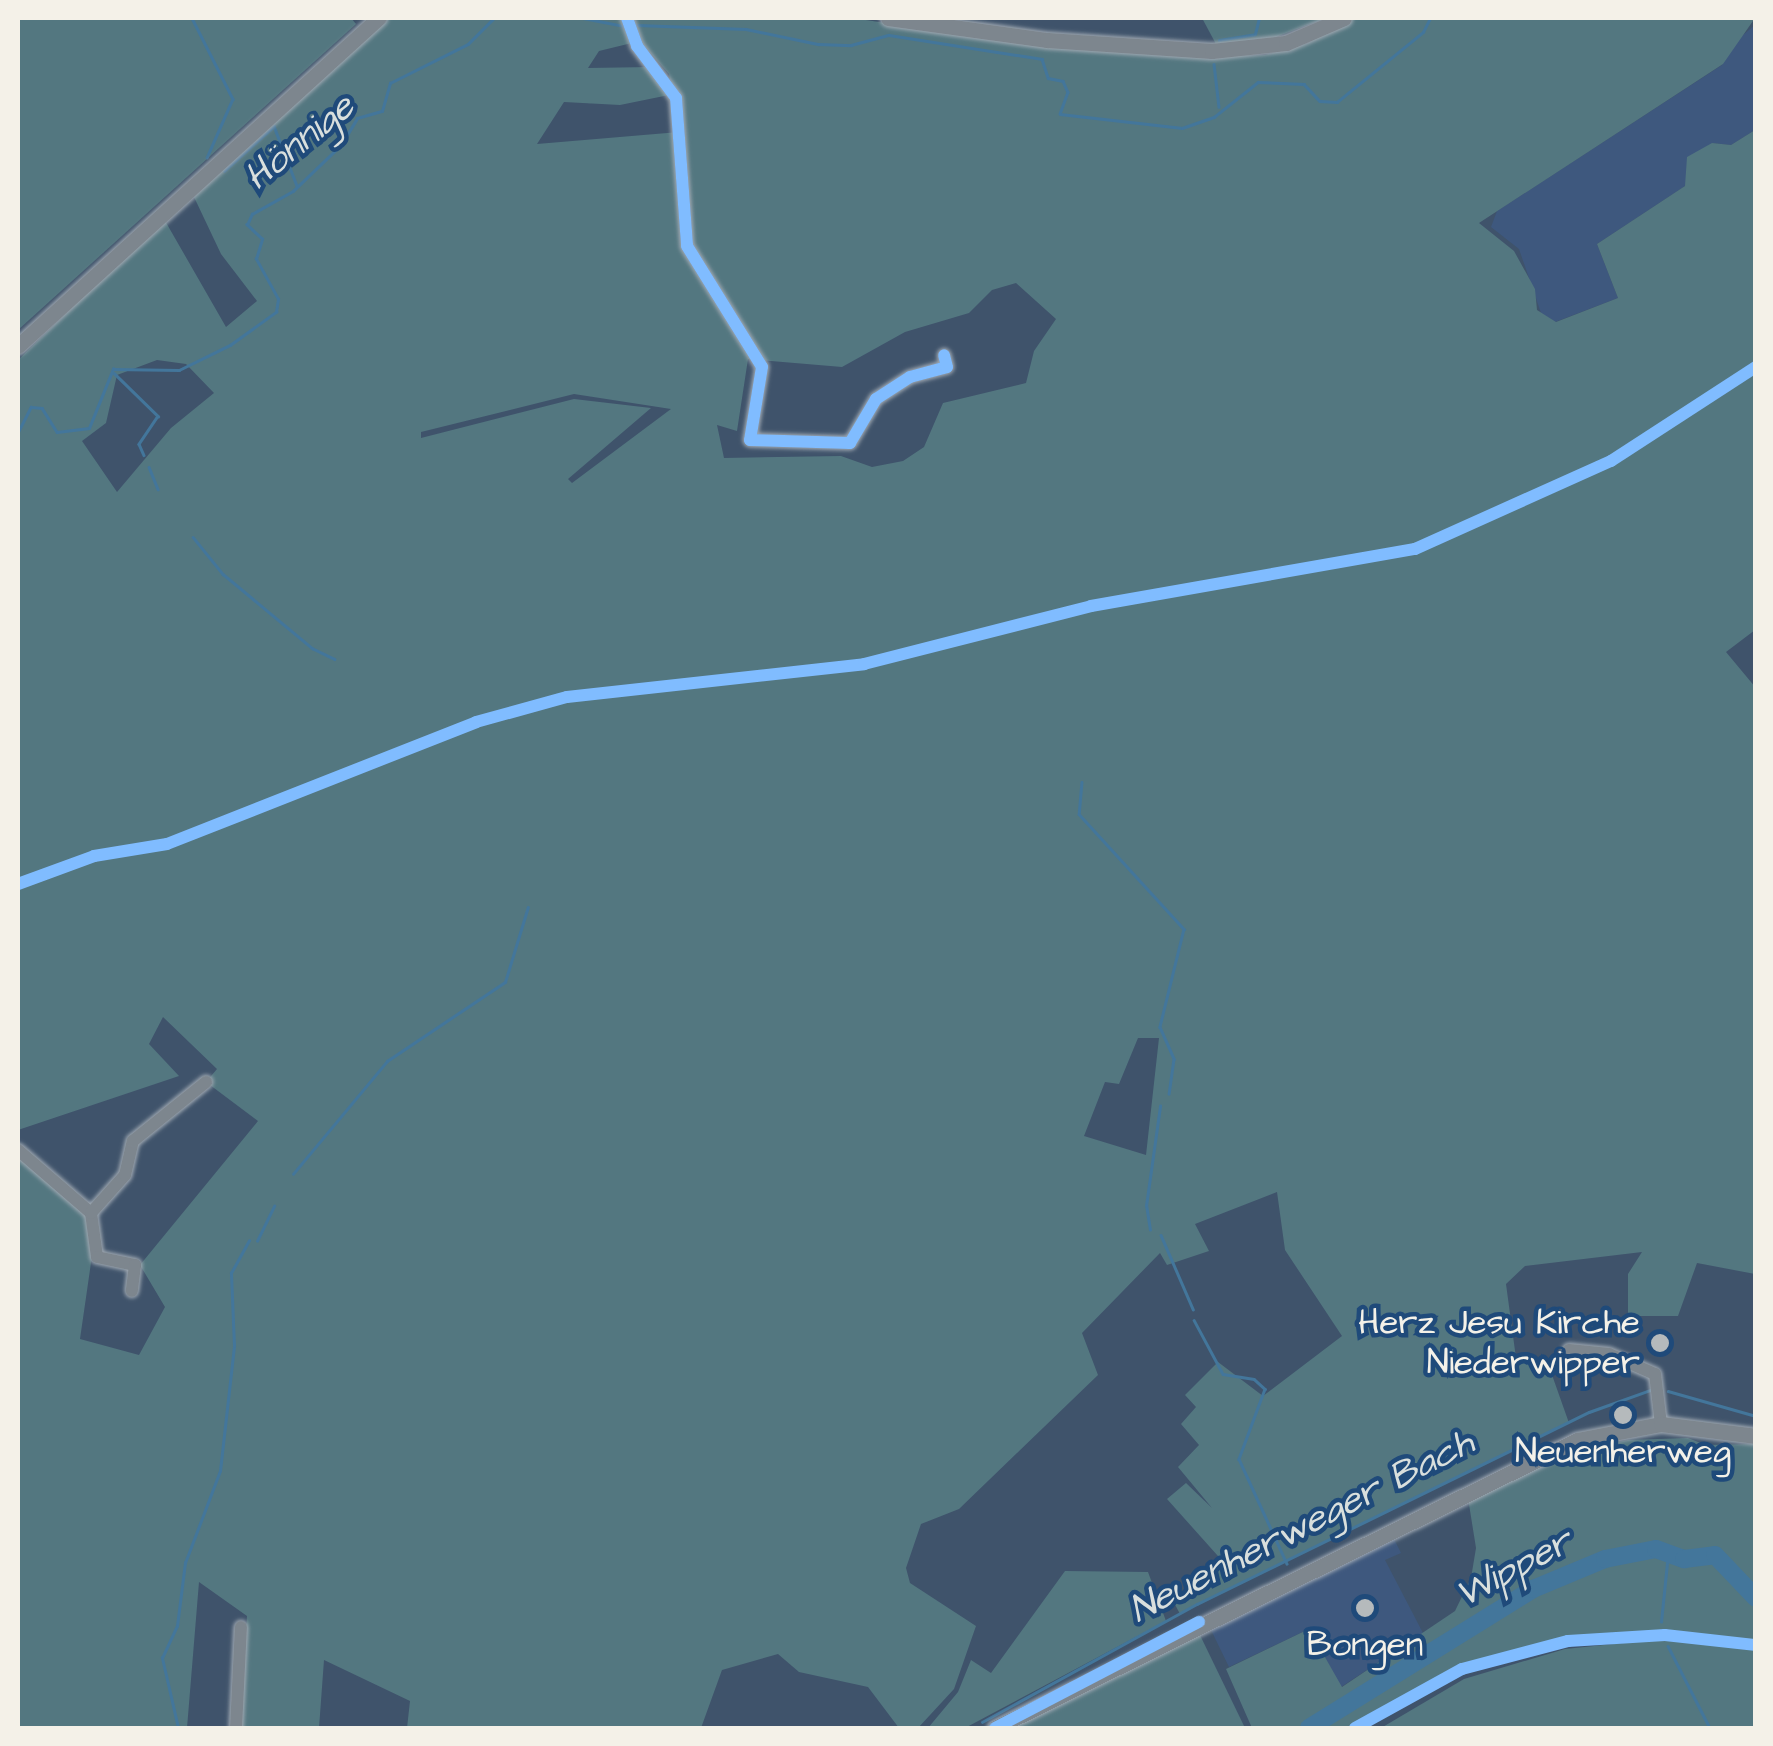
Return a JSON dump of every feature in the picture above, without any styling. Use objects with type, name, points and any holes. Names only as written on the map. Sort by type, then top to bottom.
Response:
[{"type":"main road","points":[[18,346],[378,18]]},
{"type":"main road","points":[[888,18],[986,33],[1240,51],[1305,37],[1344,18]]},
{"type":"main road","points":[[995,1728],[1538,1455],[1603,1432],[1662,1424],[1756,1436]]},
{"type":"street","points":[[627,18],[644,56],[676,98],[688,246],[762,367],[750,440],[850,443],[876,399],[910,377],[947,368],[944,355]]},
{"type":"street","points":[[91,1213],[125,1175],[133,1141],[206,1082]]},
{"type":"street","points":[[18,1150],[91,1213],[98,1257],[136,1265],[132,1291]]},
{"type":"street","points":[[1568,1350],[1609,1354],[1656,1374],[1662,1424]]},
{"type":"street","points":[[236,1728],[241,1627]]},
{"type":"shaded area","points":[[1755,25],[1755,130],[1731,145],[1712,143],[1685,186],[1597,244],[1618,298],[1555,322],[1541,313],[1519,249],[1491,227],[1497,211],[1722,65],[1732,44]]},
{"type":"shaded area","points":[[1393,1537],[1401,1553],[1385,1560],[1423,1633],[1341,1687],[1309,1629],[1229,1667],[1211,1630]]},
{"type":"green space","points":[[18,18],[351,18],[356,24],[18,330]]},
{"type":"green space","points":[[389,18],[853,18],[1048,48],[1212,57],[1265,55],[1306,44],[1354,18],[1755,18],[1723,64],[1479,223],[1514,251],[1535,289],[1537,310],[1556,322],[1618,298],[1597,244],[1685,186],[1687,157],[1712,143],[1731,145],[1755,130],[1755,367],[1691,412],[1755,370],[1755,630],[1726,652],[1756,688],[1755,1274],[1697,1263],[1678,1316],[1628,1316],[1628,1274],[1642,1252],[1525,1266],[1506,1284],[1516,1358],[1546,1358],[1569,1423],[1180,1614],[1172,1599],[1226,1565],[1167,1499],[1186,1483],[1212,1508],[1178,1467],[1199,1445],[1181,1424],[1196,1407],[1185,1395],[1218,1362],[1263,1396],[1342,1336],[1285,1250],[1277,1192],[1195,1224],[1209,1251],[1167,1265],[1160,1253],[1082,1333],[1098,1375],[959,1509],[921,1524],[906,1568],[910,1583],[976,1626],[954,1689],[918,1728],[899,1728],[868,1687],[799,1672],[778,1654],[722,1670],[701,1728],[407,1728],[410,1701],[324,1660],[319,1728],[240,1728],[247,1616],[199,1582],[187,1728],[18,1728],[18,1155],[86,1215],[93,1249],[80,1339],[139,1355],[165,1307],[140,1265],[258,1121],[206,1082],[217,1069],[163,1017],[149,1044],[179,1076],[18,1130],[18,360],[164,219],[226,327],[257,301],[221,254],[194,197]],"holes":[[[640,41],[669,74],[679,132],[537,144],[564,102],[620,105],[669,95],[651,67],[588,68],[599,51]],[[1016,283],[1056,319],[1034,351],[1026,383],[943,403],[924,447],[903,461],[872,467],[841,456],[724,458],[717,425],[737,431],[748,359],[842,367],[905,332],[969,313],[992,290]],[[157,360],[186,364],[214,393],[171,428],[117,492],[82,441],[106,423],[117,375]],[[574,394],[671,409],[572,483],[568,479],[651,408],[574,399],[421,438],[421,432]],[[1138,1038],[1159,1038],[1146,1155],[1084,1136],[1105,1082],[1119,1084]]]},
{"type":"green space","points":[[1202,18],[1326,18],[1263,42],[1217,46]]},
{"type":"green space","points":[[1688,1438],[1706,1445],[1755,1444],[1755,1642],[1665,1631],[1569,1638],[1456,1667],[1349,1728],[1252,1728],[1226,1669],[1309,1629],[1342,1687],[1455,1611],[1471,1578],[1476,1548],[1468,1498],[1565,1453],[1628,1440]]},
{"type":"green space","points":[[1065,1571],[1148,1572],[1166,1621],[965,1728],[928,1728],[958,1692],[971,1660],[991,1673]]},
{"type":"green space","points":[[1199,1633],[1245,1728],[1011,1728]]},
{"type":"green space","points":[[1662,1639],[1755,1649],[1755,1728],[1381,1728],[1464,1679],[1565,1649]]},
{"type":"waterway","points":[[192,18],[233,99],[207,158]]},
{"type":"waterway","name":"Hönnige","points":[[18,432],[31,407],[42,408],[57,432],[89,428],[113,369],[179,370],[230,345],[276,312],[278,299],[256,259],[262,239],[247,225],[252,214],[293,191],[341,145],[357,118],[382,111],[390,83],[468,44],[494,18]]},
{"type":"waterway","name":"Hönnige","points":[[583,18],[624,26]]},
{"type":"waterway","points":[[1219,40],[1255,34],[1259,18]]},
{"type":"waterway","name":"Hönnige","points":[[637,25],[746,29],[818,44],[851,45],[889,35],[1042,59],[1048,78],[1063,81],[1068,92],[1060,114],[1182,128],[1214,117],[1258,82],[1304,84],[1320,101],[1337,102],[1423,32],[1430,18]]},
{"type":"waterway","points":[[1214,64],[1219,107]]},
{"type":"waterway","points":[[224,171],[274,126],[297,186]]},
{"type":"waterway","points":[[114,373],[158,416],[139,444],[144,455]]},
{"type":"waterway","points":[[149,467],[158,489]]},
{"type":"waterway","points":[[193,537],[223,574],[312,648],[335,659]]},
{"type":"waterway","points":[[1082,782],[1079,814],[1184,929],[1160,1027],[1174,1059],[1169,1094]]},
{"type":"waterway","points":[[293,1174],[387,1061],[505,982],[528,907]]},
{"type":"waterway","points":[[1150,1230],[1146,1206],[1160,1106]]},
{"type":"waterway","points":[[257,1241],[274,1206]]},
{"type":"waterway","points":[[1161,1235],[1193,1309]]},
{"type":"waterway","points":[[178,1728],[162,1658],[177,1626],[185,1563],[220,1471],[234,1346],[231,1273],[249,1241]]},
{"type":"waterway","points":[[1194,1320],[1223,1374],[1254,1379],[1265,1389],[1239,1459],[1287,1564]]},
{"type":"waterway","name":"Neuenherweger Bach","points":[[982,1722],[1197,1604],[1589,1412],[1650,1390]]},
{"type":"waterway","name":"Neuenherweger Bach","points":[[1668,1391],[1756,1416]]},
{"type":"waterway","name":"Wipper","points":[[1309,1728],[1533,1589],[1605,1559],[1656,1549],[1684,1559],[1715,1555],[1756,1598]]},
{"type":"waterway","points":[[1661,1622],[1668,1553]]},
{"type":"waterway","points":[[1668,1646],[1710,1728]]},
{"type":"cycle path","points":[[627,18],[637,46],[676,98],[687,246],[762,367],[750,440],[850,443],[876,399],[910,377],[947,367],[944,355]]},
{"type":"cycle path","points":[[18,884],[94,856],[167,844],[476,722],[567,697],[864,664],[1091,606],[1415,549],[1611,461],[1756,367]]},
{"type":"cycle path","points":[[995,1728],[1199,1622]]},
{"type":"cycle path","points":[[1355,1728],[1462,1669],[1568,1641],[1665,1635],[1756,1645]]},
{"type":"place","name":"Herz Jesu Kirche Niederwipper","points":[[1660,1343]]},
{"type":"place","name":"Neuenherweg","points":[[1623,1415]]},
{"type":"place","name":"Bongen","points":[[1365,1608]]}]
